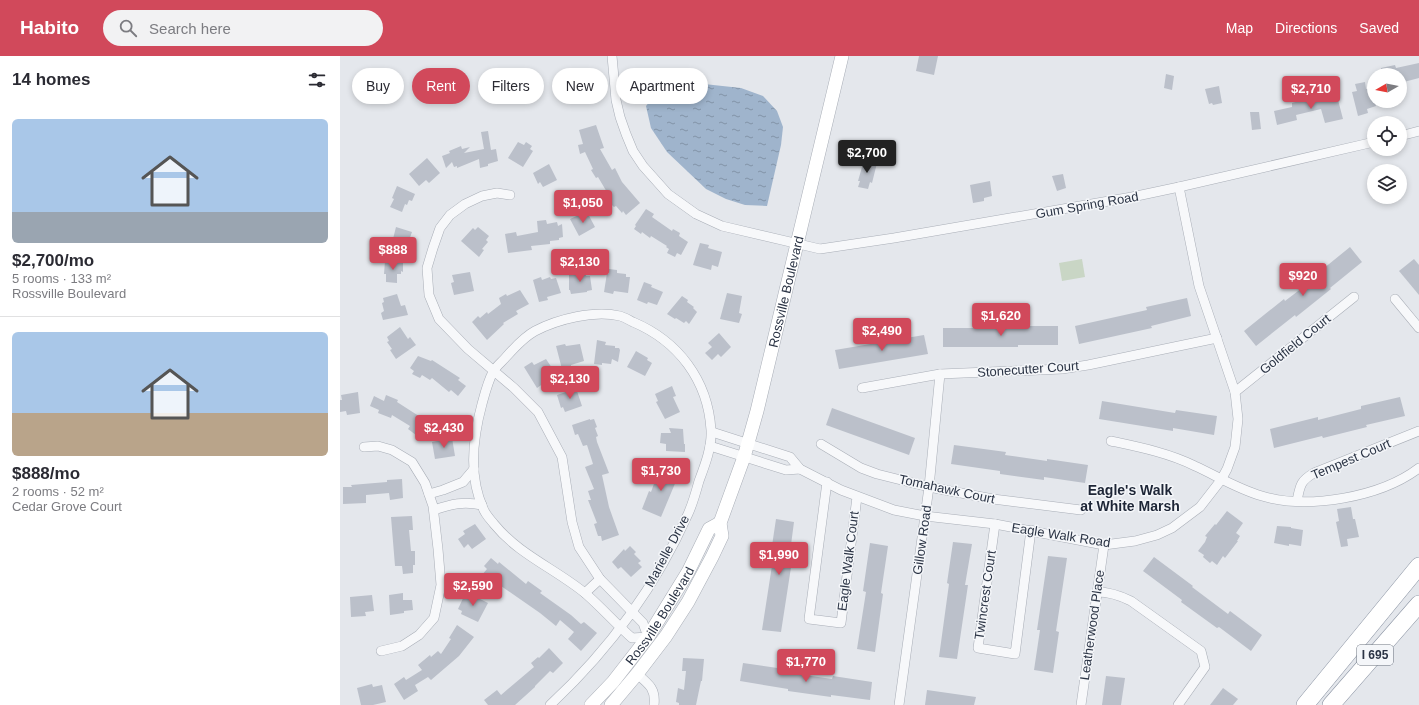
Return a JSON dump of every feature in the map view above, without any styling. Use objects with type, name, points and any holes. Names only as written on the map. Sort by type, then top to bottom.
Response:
[{"type":"highway","points":[[1304,705],[1419,566]]},
{"type":"highway","name":"I 695","points":[[1330,705],[1419,604]]},
{"type":"main road","name":"Rossville Boulevard","points":[[611,705],[670,631],[701,579],[722,536],[720,524],[744,457],[757,411],[842,56]]},
{"type":"main road","name":"Rossville Boulevard","points":[[591,705],[613,682],[648,637],[688,572],[709,529],[720,524]]},
{"type":"street","name":"Gum Spring Road","points":[[612,56],[616,100],[626,134],[633,151],[659,186],[682,205],[709,221],[737,230],[820,249],[1079,206],[1179,187],[1367,144]]},
{"type":"street","points":[[1407,134],[1419,131]]},
{"type":"street","name":"Eagle Walk Road","points":[[748,443],[790,457],[800,469],[857,497],[894,510],[925,516],[995,524],[1031,530],[1104,545],[1135,541],[1157,535],[1172,528],[1200,507],[1221,480],[1227,469],[1235,447],[1237,433],[1236,392],[1199,286],[1179,187]]},
{"type":"street","points":[[494,370],[485,393],[477,422],[473,457],[476,488],[483,509],[503,536],[585,593],[632,638],[648,637],[643,623],[600,579],[579,547],[572,522],[562,457],[538,412],[514,388],[494,370],[468,349],[439,319],[429,295],[427,268],[432,248],[440,228],[450,215],[465,204],[482,196],[497,193],[510,195]]},
{"type":"street","name":"Goldfield Court","points":[[1236,392],[1354,297]]},
{"type":"street","points":[[1395,299],[1419,328]]},
{"type":"street","name":"Marielle Drive","points":[[494,370],[514,348],[533,332],[559,321],[577,316],[599,314],[620,316],[648,329],[674,348],[694,372],[708,407],[712,432],[706,463],[689,512],[662,567],[632,613],[590,664],[550,705]]},
{"type":"street","name":"Stonecutter Court","points":[[862,388],[940,374],[1062,369],[1217,338]]},
{"type":"street","name":"Gillow Road","points":[[899,705],[929,487],[940,374]]},
{"type":"street","name":"Tempest Court","points":[[1297,501],[1300,487],[1306,477],[1419,431]]},
{"type":"street","points":[[712,432],[748,443]]},
{"type":"street","points":[[1111,441],[1146,449],[1174,458],[1195,466],[1243,490],[1263,497],[1297,501],[1337,499],[1363,494],[1399,480],[1419,468]]},
{"type":"street","name":"Tomahawk Court","points":[[821,444],[861,468],[877,474],[929,487],[993,499],[1081,510]]},
{"type":"street","points":[[364,447],[378,446],[392,450],[412,462],[425,483],[434,510],[441,585],[434,618],[419,635],[402,646],[381,651]]},
{"type":"street","points":[[710,446],[744,457]]},
{"type":"street","name":"Eagle Walk Road","points":[[744,457],[786,470],[800,469]]},
{"type":"street","points":[[429,494],[463,482],[474,470]]},
{"type":"street","name":"Eagle Walk Court","points":[[827,482],[809,619],[841,623],[857,497]]},
{"type":"street","points":[[434,510],[452,504],[470,502],[482,505]]},
{"type":"street","name":"Twincrest Court","points":[[995,524],[978,648],[1015,654],[1031,530]]},
{"type":"street","name":"Leatherwood Place","points":[[1081,705],[1104,545]]},
{"type":"street","points":[[585,593],[600,579]]},
{"type":"street","points":[[1097,592],[1110,592],[1132,601],[1201,651],[1205,667],[1178,705]]},
{"type":"street","points":[[637,674],[650,685],[654,692],[654,705]]},
{"type":"green space","points":[[1082,259],[1085,277],[1062,281],[1059,263]]},
{"type":"water","points":[[708,84],[741,88],[763,96],[777,111],[783,127],[781,145],[767,206],[745,205],[726,199],[706,189],[667,152],[651,128],[646,106],[648,104],[708,104]]},
{"type":"building","points":[[919,56],[938,56],[934,75],[916,71]]},
{"type":"building","points":[[1419,63],[1419,78],[1407,81],[1407,68],[1396,68]]},
{"type":"building","points":[[1395,65],[1396,68],[1381,68]]},
{"type":"building","points":[[1166,74],[1174,76],[1172,90],[1164,88]]},
{"type":"building","points":[[1365,82],[1367,89],[1367,108],[1370,108],[1367,109],[1368,113],[1358,116],[1352,92],[1357,91],[1355,84]]},
{"type":"building","points":[[1219,86],[1222,103],[1213,105],[1212,103],[1209,104],[1205,89]]},
{"type":"building","points":[[1337,96],[1343,119],[1325,123],[1321,109],[1296,115],[1297,120],[1277,125],[1274,111],[1292,107],[1292,103],[1307,99],[1308,103]]},
{"type":"building","points":[[1250,112],[1259,112],[1261,129],[1252,130]]},
{"type":"building","points":[[596,125],[604,148],[600,149],[612,170],[615,168],[622,182],[640,203],[626,215],[623,211],[622,213],[616,206],[614,207],[608,201],[611,199],[598,177],[596,178],[591,170],[593,169],[585,152],[580,154],[578,145],[583,144],[579,130]]},
{"type":"building","points":[[488,131],[491,150],[496,149],[498,161],[480,168],[479,159],[457,168],[457,166],[454,167],[452,162],[446,168],[442,156],[461,146],[462,149],[470,147],[464,153],[484,149],[481,132]]},
{"type":"building","points":[[518,142],[524,145],[526,142],[532,146],[530,149],[533,151],[523,167],[508,158]]},
{"type":"building","points":[[427,158],[440,173],[429,183],[426,180],[419,186],[409,174]]},
{"type":"building","points":[[864,160],[877,163],[872,183],[870,182],[868,189],[858,187],[860,181],[858,181]]},
{"type":"building","points":[[549,164],[557,180],[543,187],[540,182],[538,184],[533,173]]},
{"type":"building","points":[[1063,174],[1066,188],[1057,191],[1052,176]]},
{"type":"building","points":[[990,181],[992,196],[984,198],[984,201],[973,203],[970,185]]},
{"type":"building","points":[[397,186],[415,194],[412,201],[409,200],[407,205],[405,204],[402,212],[390,207],[394,199],[392,198]]},
{"type":"building","points":[[646,209],[654,214],[652,217],[672,231],[673,229],[680,233],[679,236],[688,242],[681,255],[677,253],[675,257],[667,253],[669,249],[666,247],[667,246],[651,236],[650,238],[642,232],[641,234],[634,229],[636,226],[635,225]]},
{"type":"building","points":[[587,212],[595,227],[579,236],[570,219]]},
{"type":"building","points":[[546,220],[547,224],[557,222],[558,226],[562,224],[563,237],[559,238],[559,240],[550,241],[550,244],[531,246],[532,250],[508,253],[505,234],[516,232],[517,236],[538,232],[537,221]]},
{"type":"building","points":[[396,227],[412,232],[408,243],[406,242],[402,251],[391,247]]},
{"type":"building","points":[[478,227],[489,236],[486,240],[488,242],[482,249],[484,250],[479,257],[461,241],[473,228],[475,230]]},
{"type":"building","points":[[700,243],[709,245],[708,248],[722,252],[718,267],[712,265],[711,270],[693,265]]},
{"type":"building","points":[[1350,247],[1362,262],[1296,317],[1295,315],[1256,346],[1244,331],[1284,299],[1285,301],[1319,275],[1318,273]]},
{"type":"building","points":[[1414,259],[1419,265],[1419,295],[1399,271]]},
{"type":"building","points":[[385,261],[403,261],[403,272],[401,271],[401,274],[397,274],[397,283],[386,282],[386,274],[384,274]]},
{"type":"building","points":[[609,269],[617,270],[617,273],[626,274],[626,277],[630,277],[628,293],[614,291],[613,294],[604,292]]},
{"type":"building","points":[[585,270],[586,276],[590,276],[592,290],[571,294],[569,290],[569,274],[577,274],[576,271]]},
{"type":"building","points":[[470,272],[474,291],[454,295],[451,283],[454,282],[452,275]]},
{"type":"building","points":[[541,277],[542,280],[550,277],[551,279],[556,278],[561,293],[547,297],[548,300],[539,302],[533,280]]},
{"type":"building","points":[[644,282],[663,292],[657,305],[648,302],[647,304],[637,300]]},
{"type":"building","points":[[520,290],[529,304],[516,311],[518,314],[503,323],[504,324],[487,340],[472,322],[478,316],[480,318],[487,312],[488,314],[501,304],[499,298],[506,294],[507,296]]},
{"type":"building","points":[[727,293],[742,296],[739,313],[742,314],[739,323],[720,319]]},
{"type":"building","points":[[397,294],[401,306],[405,305],[408,315],[383,320],[381,313],[384,311],[382,303],[384,302],[383,298]]},
{"type":"building","points":[[682,296],[688,300],[687,302],[694,307],[693,308],[697,312],[689,324],[686,321],[684,323],[667,314]]},
{"type":"building","points":[[1187,298],[1191,316],[1151,326],[1152,328],[1079,344],[1075,326],[1147,310],[1146,307]]},
{"type":"building","points":[[1017,326],[1058,326],[1058,345],[1018,345],[1018,347],[943,347],[943,328],[1017,328]]},
{"type":"building","points":[[400,327],[408,339],[410,337],[416,345],[396,359],[390,350],[392,349],[387,342],[389,341],[387,337]]},
{"type":"building","points":[[719,333],[731,347],[721,357],[718,354],[712,360],[705,353],[712,347],[708,343]]},
{"type":"building","points":[[924,335],[928,354],[839,369],[835,350]]},
{"type":"building","points":[[597,340],[606,342],[605,345],[619,348],[618,362],[612,359],[611,364],[594,364]]},
{"type":"building","points":[[565,344],[566,346],[580,344],[584,361],[562,369],[556,346]]},
{"type":"building","points":[[636,351],[648,358],[647,360],[652,363],[645,376],[627,367]]},
{"type":"building","points":[[418,356],[431,361],[432,360],[460,378],[458,380],[466,386],[458,396],[451,390],[449,392],[432,378],[430,380],[422,375],[420,378],[412,374],[414,371],[410,368]]},
{"type":"building","points":[[546,359],[554,371],[549,373],[551,376],[543,381],[544,383],[537,388],[524,367],[532,362],[534,365]]},
{"type":"building","points":[[672,386],[676,396],[673,397],[680,412],[665,419],[656,402],[658,401],[655,394]]},
{"type":"building","points":[[576,388],[582,406],[565,412],[563,407],[561,408],[557,395],[566,392],[569,396],[568,391]]},
{"type":"building","points":[[358,392],[360,413],[347,415],[346,411],[340,412],[340,400],[342,400],[341,395]]},
{"type":"building","points":[[386,395],[398,400],[397,402],[425,420],[416,435],[408,429],[410,426],[392,415],[391,418],[378,413],[379,410],[370,406],[374,396],[384,401]]},
{"type":"building","points":[[1400,397],[1405,416],[1366,425],[1367,427],[1323,438],[1322,436],[1274,448],[1270,429],[1318,417],[1318,420],[1361,409],[1361,406]]},
{"type":"building","points":[[1102,401],[1175,413],[1176,410],[1217,416],[1214,435],[1173,428],[1173,431],[1099,419]]},
{"type":"building","points":[[832,408],[915,438],[909,455],[826,425]]},
{"type":"building","points":[[594,419],[597,427],[595,428],[598,436],[596,437],[597,442],[609,473],[602,475],[609,507],[619,535],[602,541],[601,536],[598,536],[594,524],[597,523],[588,500],[591,500],[588,491],[594,489],[585,467],[593,464],[587,445],[583,446],[578,434],[575,435],[572,425]]},
{"type":"building","points":[[669,428],[683,429],[685,452],[666,451],[666,444],[660,443],[661,433],[671,433]]},
{"type":"building","points":[[452,438],[455,456],[435,459],[432,442]]},
{"type":"building","points":[[954,445],[1006,452],[1005,455],[1088,465],[1085,483],[1044,477],[1044,480],[1000,474],[1000,471],[951,464]]},
{"type":"building","points":[[660,467],[664,471],[665,469],[679,474],[661,517],[642,509],[649,491],[651,492]]},
{"type":"building","points":[[402,479],[403,498],[390,500],[389,493],[366,495],[366,503],[343,504],[343,487],[352,487],[351,485],[387,482],[387,480]]},
{"type":"building","points":[[1351,507],[1359,537],[1347,539],[1348,546],[1341,547],[1336,522],[1339,521],[1337,509]]},
{"type":"building","points":[[1227,511],[1243,523],[1236,533],[1240,536],[1238,541],[1225,558],[1223,556],[1217,565],[1212,561],[1210,563],[1203,557],[1204,555],[1198,551],[1205,542],[1207,537],[1205,536]]},
{"type":"building","points":[[412,516],[413,530],[409,530],[411,551],[415,551],[415,565],[413,565],[413,573],[403,574],[402,566],[395,566],[391,517]]},
{"type":"building","points":[[776,519],[794,522],[789,560],[792,561],[781,632],[762,630],[773,559],[770,559]]},
{"type":"building","points":[[475,524],[486,539],[472,549],[468,544],[464,548],[458,539],[465,534],[463,531]]},
{"type":"building","points":[[1277,526],[1303,530],[1301,546],[1289,544],[1289,546],[1274,543]]},
{"type":"building","points":[[953,542],[972,544],[965,585],[968,585],[957,659],[939,657]]},
{"type":"building","points":[[870,543],[888,546],[881,593],[883,594],[875,652],[857,649],[866,592],[863,591]]},
{"type":"building","points":[[630,546],[636,552],[634,554],[641,561],[638,563],[642,567],[631,577],[621,567],[618,569],[612,562],[624,549],[625,551]]},
{"type":"building","points":[[1048,556],[1067,558],[1056,631],[1059,632],[1053,673],[1034,670],[1040,630],[1037,630]]},
{"type":"building","points":[[1154,557],[1228,614],[1230,611],[1262,635],[1251,651],[1219,627],[1217,628],[1181,602],[1182,600],[1143,571]]},
{"type":"building","points":[[491,558],[498,564],[499,562],[526,584],[528,581],[542,591],[540,593],[581,624],[584,622],[597,633],[581,651],[568,639],[574,632],[560,620],[556,626],[501,586],[498,589],[481,576],[487,569],[484,566]]},
{"type":"building","points":[[466,592],[488,603],[478,622],[461,614],[462,611],[458,609]]},
{"type":"building","points":[[403,593],[403,600],[412,600],[413,610],[390,615],[389,595]]},
{"type":"building","points":[[372,595],[374,611],[365,612],[366,616],[351,617],[350,597]]},
{"type":"building","points":[[457,625],[474,637],[459,656],[431,680],[428,677],[415,685],[418,691],[404,700],[394,684],[404,677],[406,680],[422,670],[418,665],[430,655],[431,657],[438,651],[441,654],[451,639],[449,638]]},
{"type":"building","points":[[549,648],[563,663],[553,673],[550,671],[515,705],[488,705],[484,700],[497,690],[501,695],[534,667],[531,663],[538,657],[539,658]]},
{"type":"building","points":[[683,658],[704,659],[702,681],[696,705],[679,705],[679,703],[676,702],[678,688],[684,690],[686,671],[682,671]]},
{"type":"building","points":[[743,663],[791,670],[790,673],[832,679],[833,676],[872,682],[870,700],[831,695],[831,697],[788,691],[788,689],[740,681]]},
{"type":"building","points":[[1106,676],[1125,678],[1121,705],[1102,705]]},
{"type":"building","points":[[372,684],[373,687],[382,685],[386,702],[373,705],[361,705],[357,688]]},
{"type":"building","points":[[1223,688],[1238,699],[1233,705],[1210,705]]},
{"type":"building","points":[[927,690],[976,697],[974,705],[925,705]]},
{"type":"district","name":"Eagle's Walk at White Marsh","points":[[1130,498]]}]
